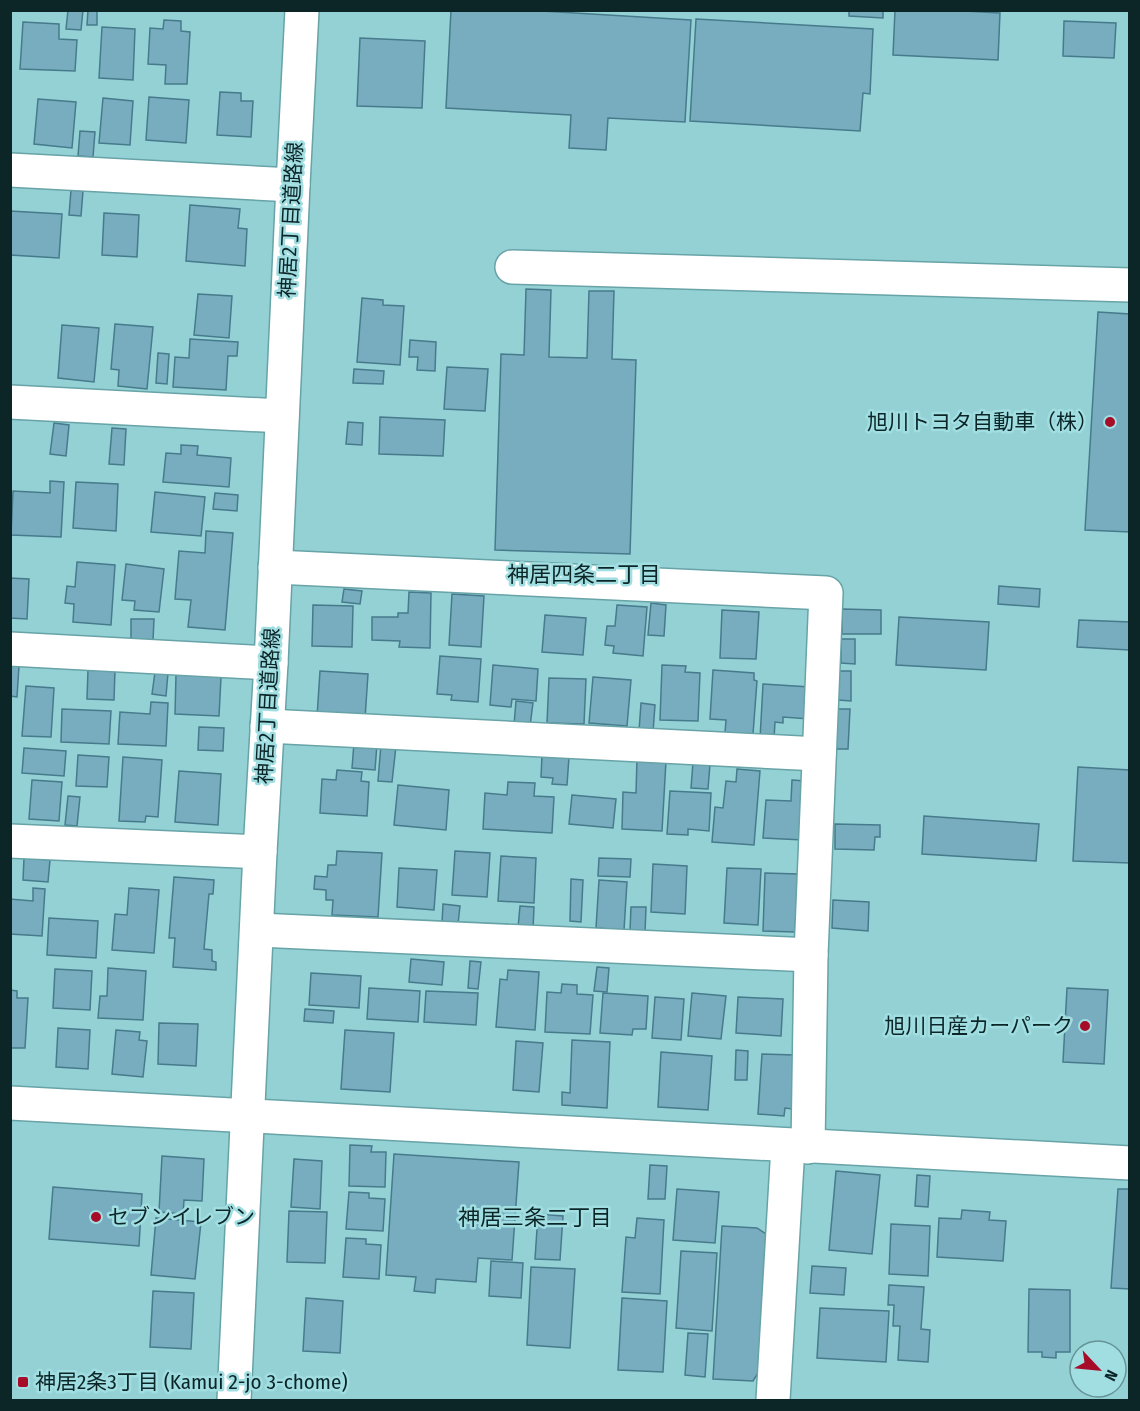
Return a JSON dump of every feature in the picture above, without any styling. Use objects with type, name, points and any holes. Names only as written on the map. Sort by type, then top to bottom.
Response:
[{"type":"street","name":"神居2丁目道路線","points":[[234,1401],[302,10]]},
{"type":"street","points":[[10,170],[293,185]]},
{"type":"street","points":[[512,267],[1130,285]]},
{"type":"street","points":[[10,402],[282,416]]},
{"type":"street","points":[[275,567],[826,593],[811,955],[798,1147],[773,1401]]},
{"type":"street","points":[[10,649],[271,663]]},
{"type":"street","points":[[267,726],[819,754]]},
{"type":"street","points":[[10,841],[260,852]]},
{"type":"street","points":[[258,930],[811,955]]},
{"type":"street","points":[[10,1103],[1130,1163]]},
{"type":"building","points":[[68,10],[83,10],[81,30],[66,29]]},
{"type":"building","points":[[88,10],[97,10],[97,25],[87,25]]},
{"type":"building","points":[[451,10],[525,10],[691,20],[685,122],[608,118],[606,150],[569,148],[571,115],[446,108]]},
{"type":"building","points":[[849,10],[883,10],[883,18],[849,16]]},
{"type":"building","points":[[895,10],[1000,13],[998,60],[893,55]]},
{"type":"building","points":[[696,19],[873,29],[870,94],[863,93],[860,131],[690,121]]},
{"type":"building","points":[[164,20],[181,21],[181,31],[190,32],[187,84],[165,84],[166,65],[148,64],[150,28],[163,29]]},
{"type":"building","points":[[1064,21],[1116,23],[1114,58],[1063,56]]},
{"type":"building","points":[[23,22],[59,24],[59,39],[77,40],[75,71],[20,69]]},
{"type":"building","points":[[102,27],[135,29],[133,80],[99,78]]},
{"type":"building","points":[[360,38],[425,41],[422,108],[357,106]]},
{"type":"building","points":[[220,92],[241,93],[241,101],[253,101],[251,137],[217,135]]},
{"type":"building","points":[[149,97],[189,100],[186,143],[146,140]]},
{"type":"building","points":[[103,98],[133,101],[130,145],[99,143]]},
{"type":"building","points":[[38,99],[76,102],[72,148],[34,144]]},
{"type":"building","points":[[80,131],[95,132],[93,157],[78,156]]},
{"type":"building","points":[[71,190],[83,191],[81,216],[69,215]]},
{"type":"building","points":[[190,205],[240,209],[238,228],[247,229],[245,266],[186,261]]},
{"type":"building","points":[[10,211],[62,214],[59,258],[10,255]]},
{"type":"building","points":[[104,213],[139,215],[137,257],[102,255]]},
{"type":"building","points":[[526,289],[551,290],[549,357],[587,358],[589,291],[614,291],[612,359],[636,360],[630,554],[495,550],[501,354],[524,355]]},
{"type":"building","points":[[198,294],[232,296],[229,338],[194,335]]},
{"type":"building","points":[[362,298],[383,300],[383,305],[404,306],[400,365],[357,362]]},
{"type":"building","name":"旭川トヨタ自動車（株）","points":[[1098,312],[1130,314],[1130,532],[1085,530]]},
{"type":"building","points":[[115,324],[153,327],[147,389],[118,386],[119,370],[111,369]]},
{"type":"building","points":[[62,325],[99,328],[94,382],[58,378]]},
{"type":"building","points":[[190,339],[238,342],[237,356],[228,356],[226,390],[173,387],[175,357],[189,358]]},
{"type":"building","points":[[410,340],[436,342],[435,371],[417,370],[418,357],[409,357]]},
{"type":"building","points":[[158,353],[169,354],[167,384],[156,383]]},
{"type":"building","points":[[447,367],[488,369],[485,411],[444,409]]},
{"type":"building","points":[[354,369],[384,371],[383,384],[353,383]]},
{"type":"building","points":[[380,417],[445,420],[443,456],[379,454]]},
{"type":"building","points":[[348,422],[363,423],[362,445],[346,444]]},
{"type":"building","points":[[54,423],[69,425],[66,456],[50,454]]},
{"type":"building","points":[[112,428],[126,429],[124,465],[109,464]]},
{"type":"building","points":[[181,445],[198,446],[197,455],[231,458],[229,487],[163,482],[166,453],[181,454]]},
{"type":"building","points":[[50,481],[64,482],[61,537],[11,535],[13,491],[50,493]]},
{"type":"building","points":[[76,482],[118,484],[116,531],[73,528]]},
{"type":"building","points":[[155,492],[205,497],[201,536],[151,532]]},
{"type":"building","points":[[215,493],[238,495],[237,511],[213,509]]},
{"type":"building","points":[[206,531],[233,533],[225,630],[188,627],[191,600],[175,599],[179,551],[205,553]]},
{"type":"building","points":[[77,562],[115,565],[111,625],[73,622],[74,604],[65,603],[67,586],[75,587]]},
{"type":"building","points":[[126,564],[164,569],[159,612],[134,610],[135,601],[122,600]]},
{"type":"building","points":[[10,578],[29,579],[27,619],[10,618]]},
{"type":"building","points":[[999,586],[1040,589],[1039,607],[998,604]]},
{"type":"building","points":[[344,589],[362,591],[360,604],[342,602]]},
{"type":"building","points":[[409,592],[431,593],[430,648],[399,647],[400,641],[372,640],[372,617],[398,617],[398,613],[408,613]]},
{"type":"building","points":[[452,594],[484,596],[481,647],[449,645]]},
{"type":"building","points":[[651,603],[666,605],[664,636],[648,635]]},
{"type":"building","points":[[313,605],[353,606],[352,647],[312,646]]},
{"type":"building","points":[[617,605],[647,607],[643,656],[613,653],[614,646],[605,645],[607,626],[615,626]]},
{"type":"building","points":[[842,609],[881,610],[881,634],[842,634]]},
{"type":"building","points":[[722,610],[759,612],[756,659],[720,658]]},
{"type":"building","points":[[545,615],[586,618],[583,655],[542,652]]},
{"type":"building","points":[[899,617],[989,622],[986,670],[896,665]]},
{"type":"building","points":[[131,619],[154,619],[153,640],[131,639]]},
{"type":"building","points":[[1079,620],[1130,622],[1129,650],[1077,647]]},
{"type":"building","points":[[841,639],[855,639],[855,664],[841,663]]},
{"type":"building","points":[[440,656],[481,659],[478,702],[451,700],[452,695],[437,694]]},
{"type":"building","points":[[10,665],[19,666],[17,697],[10,696]]},
{"type":"building","points":[[493,665],[538,669],[536,701],[512,699],[511,707],[490,705]]},
{"type":"building","points":[[662,665],[686,666],[685,672],[700,673],[698,721],[660,720]]},
{"type":"building","points":[[88,669],[115,670],[114,700],[87,699]]},
{"type":"building","points":[[713,670],[754,673],[754,680],[757,681],[753,734],[725,733],[726,720],[710,719]]},
{"type":"building","points":[[320,671],[368,674],[365,719],[317,717]]},
{"type":"building","points":[[839,671],[851,671],[851,701],[838,700]]},
{"type":"building","points":[[155,672],[168,673],[166,696],[152,694]]},
{"type":"building","points":[[176,674],[221,677],[219,716],[175,714]]},
{"type":"building","points":[[593,677],[631,680],[627,726],[589,723]]},
{"type":"building","points":[[549,678],[586,679],[584,724],[547,723]]},
{"type":"building","points":[[763,684],[810,687],[809,719],[783,717],[783,723],[775,722],[774,739],[760,739]]},
{"type":"building","points":[[26,686],[54,688],[51,737],[22,736]]},
{"type":"building","points":[[516,701],[533,703],[530,726],[514,725]]},
{"type":"building","points":[[151,702],[168,703],[166,746],[118,744],[120,712],[150,714]]},
{"type":"building","points":[[641,703],[655,705],[653,732],[639,731]]},
{"type":"building","points":[[62,709],[111,711],[109,744],[61,742]]},
{"type":"building","points":[[837,709],[850,709],[848,749],[835,749]]},
{"type":"building","points":[[199,727],[224,728],[223,751],[198,750]]},
{"type":"building","points":[[354,743],[377,744],[375,770],[352,768]]},
{"type":"building","points":[[381,744],[396,746],[392,782],[378,781]]},
{"type":"building","points":[[24,748],[66,751],[64,776],[22,773]]},
{"type":"building","points":[[78,755],[109,757],[107,787],[76,786]]},
{"type":"building","points":[[542,755],[569,757],[567,785],[552,784],[553,778],[541,777]]},
{"type":"building","points":[[123,757],[162,760],[158,817],[146,816],[145,822],[119,821]]},
{"type":"building","points":[[637,759],[666,761],[662,831],[622,829],[623,792],[636,793]]},
{"type":"building","points":[[693,762],[710,764],[708,789],[691,788]]},
{"type":"building","points":[[1078,767],[1130,770],[1130,863],[1073,861]]},
{"type":"building","points":[[737,769],[760,771],[754,845],[712,842],[715,807],[723,808],[726,781],[736,782]]},
{"type":"building","points":[[337,770],[362,772],[361,781],[369,782],[367,816],[320,813],[322,779],[336,780]]},
{"type":"building","points":[[179,771],[221,774],[218,825],[175,822]]},
{"type":"building","points":[[32,780],[62,782],[59,821],[29,819]]},
{"type":"building","points":[[792,780],[806,781],[803,840],[763,838],[766,800],[791,801]]},
{"type":"building","points":[[508,782],[535,783],[534,796],[554,797],[552,833],[483,829],[485,793],[507,795]]},
{"type":"building","points":[[398,785],[449,790],[446,830],[394,825]]},
{"type":"building","points":[[670,791],[711,793],[709,831],[688,829],[688,835],[667,834]]},
{"type":"building","points":[[572,795],[616,799],[613,828],[569,824]]},
{"type":"building","points":[[68,796],[80,797],[77,826],[65,825]]},
{"type":"building","points":[[924,816],[1039,824],[1036,861],[922,854]]},
{"type":"building","points":[[835,824],[880,825],[880,837],[875,837],[874,850],[835,849]]},
{"type":"building","points":[[337,851],[382,853],[378,917],[332,915],[333,900],[326,900],[326,890],[314,889],[315,876],[327,877],[328,865],[336,865]]},
{"type":"building","points":[[455,851],[490,853],[487,897],[452,895]]},
{"type":"building","points":[[501,856],[536,858],[534,903],[498,901]]},
{"type":"building","points":[[24,858],[50,860],[48,882],[23,880]]},
{"type":"building","points":[[599,858],[631,859],[630,877],[598,876]]},
{"type":"building","points":[[653,864],[687,866],[685,914],[651,912]]},
{"type":"building","points":[[399,868],[437,870],[434,910],[397,907]]},
{"type":"building","points":[[727,868],[761,869],[758,925],[724,923]]},
{"type":"building","points":[[765,873],[798,874],[795,932],[763,931]]},
{"type":"building","points":[[174,877],[214,880],[213,894],[209,894],[204,949],[212,950],[212,961],[216,962],[216,970],[173,967],[175,938],[169,938]]},
{"type":"building","points":[[571,879],[583,880],[581,922],[570,921]]},
{"type":"building","points":[[599,880],[627,882],[624,930],[596,928]]},
{"type":"building","points":[[33,888],[45,889],[42,936],[10,934],[10,899],[33,901]]},
{"type":"building","points":[[129,888],[159,890],[154,953],[112,950],[115,914],[127,915]]},
{"type":"building","points":[[833,900],[869,902],[868,931],[832,928]]},
{"type":"building","points":[[443,904],[460,906],[458,924],[442,923]]},
{"type":"building","points":[[520,906],[534,907],[533,929],[518,928]]},
{"type":"building","points":[[631,907],[646,907],[645,933],[630,931]]},
{"type":"building","points":[[49,918],[98,921],[96,958],[47,955]]},
{"type":"building","points":[[411,959],[444,962],[442,985],[409,982]]},
{"type":"building","points":[[470,961],[481,962],[478,989],[468,988]]},
{"type":"building","points":[[597,967],[609,968],[607,992],[594,991]]},
{"type":"building","points":[[108,968],[146,971],[143,1020],[98,1018],[100,996],[107,996]]},
{"type":"building","points":[[55,969],[92,971],[90,1010],[53,1008]]},
{"type":"building","points":[[508,970],[539,972],[535,1030],[496,1027],[500,979],[507,980]]},
{"type":"building","points":[[311,973],[361,976],[359,1008],[309,1005]]},
{"type":"building","points":[[562,984],[577,985],[577,994],[593,995],[590,1034],[545,1032],[547,992],[561,993]]},
{"type":"building","points":[[369,988],[420,991],[418,1022],[367,1019]]},
{"type":"building","name":"旭川日産カーパーク","points":[[1067,988],[1108,990],[1104,1064],[1063,1062]]},
{"type":"building","points":[[10,990],[17,991],[17,998],[28,998],[25,1048],[10,1048]]},
{"type":"building","points":[[426,991],[478,993],[476,1025],[424,1022]]},
{"type":"building","points":[[603,993],[648,996],[646,1029],[633,1029],[632,1035],[600,1033]]},
{"type":"building","points":[[692,993],[726,996],[721,1039],[688,1036]]},
{"type":"building","points":[[655,997],[684,999],[681,1040],[652,1038]]},
{"type":"building","points":[[738,997],[783,999],[781,1036],[736,1033]]},
{"type":"building","points":[[305,1009],[334,1011],[333,1023],[304,1021]]},
{"type":"building","points":[[159,1023],[198,1024],[196,1066],[158,1064]]},
{"type":"building","points":[[58,1028],[90,1030],[88,1069],[56,1067]]},
{"type":"building","points":[[116,1030],[140,1032],[139,1040],[147,1041],[143,1077],[112,1074]]},
{"type":"building","points":[[345,1030],[394,1033],[390,1092],[341,1089]]},
{"type":"building","points":[[572,1040],[610,1042],[607,1108],[562,1105],[562,1092],[570,1093]]},
{"type":"building","points":[[516,1041],[543,1043],[539,1092],[513,1090]]},
{"type":"building","points":[[736,1050],[748,1051],[747,1080],[735,1080]]},
{"type":"building","points":[[661,1052],[712,1056],[708,1110],[658,1107]]},
{"type":"building","points":[[762,1054],[795,1055],[792,1109],[785,1108],[784,1116],[758,1114]]},
{"type":"building","points":[[350,1145],[372,1146],[371,1152],[386,1152],[385,1187],[349,1186]]},
{"type":"building","points":[[394,1154],[519,1162],[512,1260],[478,1258],[476,1282],[436,1279],[435,1293],[414,1291],[416,1277],[386,1275]]},
{"type":"building","points":[[162,1156],[204,1159],[202,1201],[184,1200],[183,1214],[159,1212]]},
{"type":"building","points":[[294,1159],[322,1161],[320,1209],[291,1207]]},
{"type":"building","points":[[650,1165],[667,1166],[665,1199],[648,1199]]},
{"type":"building","points":[[836,1171],[880,1175],[872,1254],[829,1250]]},
{"type":"building","points":[[917,1175],[930,1176],[928,1207],[915,1206]]},
{"type":"building","name":"セブンイレブン","points":[[53,1187],[142,1194],[139,1246],[49,1239]]},
{"type":"building","points":[[677,1189],[719,1192],[715,1243],[673,1240]]},
{"type":"building","points":[[1118,1189],[1130,1189],[1130,1289],[1111,1288]]},
{"type":"building","points":[[349,1192],[369,1193],[369,1198],[385,1199],[383,1231],[346,1229]]},
{"type":"building","points":[[962,1210],[990,1212],[989,1220],[1006,1221],[1003,1261],[937,1257],[939,1218],[961,1219]]},
{"type":"building","points":[[289,1211],[327,1212],[325,1263],[287,1262]]},
{"type":"building","points":[[538,1214],[563,1216],[560,1260],[535,1259]]},
{"type":"building","points":[[156,1218],[201,1222],[195,1279],[151,1275]]},
{"type":"building","points":[[637,1218],[664,1220],[660,1294],[622,1292],[626,1237],[635,1238]]},
{"type":"building","points":[[891,1224],[930,1226],[928,1276],[889,1274]]},
{"type":"building","points":[[722,1226],[757,1228],[766,1234],[758,1373],[753,1381],[713,1379]]},
{"type":"building","points":[[346,1238],[366,1239],[366,1244],[381,1245],[379,1279],[343,1277]]},
{"type":"building","points":[[681,1251],[717,1253],[712,1331],[676,1328]]},
{"type":"building","points":[[491,1261],[523,1263],[521,1298],[489,1296]]},
{"type":"building","points":[[812,1266],[846,1268],[844,1295],[810,1293]]},
{"type":"building","points":[[531,1267],[575,1269],[570,1348],[527,1345]]},
{"type":"building","points":[[889,1285],[924,1287],[921,1329],[930,1330],[928,1362],[898,1360],[900,1326],[893,1326],[894,1305],[888,1305]]},
{"type":"building","points":[[1029,1289],[1070,1290],[1068,1352],[1056,1352],[1056,1358],[1042,1357],[1042,1352],[1028,1352]]},
{"type":"building","points":[[153,1291],[194,1293],[191,1349],[150,1347]]},
{"type":"building","points":[[306,1298],[343,1301],[340,1353],[303,1351]]},
{"type":"building","points":[[622,1298],[667,1301],[663,1372],[618,1370]]},
{"type":"building","points":[[820,1308],[889,1311],[886,1362],[817,1358]]},
{"type":"building","points":[[688,1333],[708,1334],[705,1377],[685,1375]]},
{"type":"place","name":"旭川トヨタ自動車（株）","points":[[1110,422]]},
{"type":"place","name":"旭川日産カーパーク","points":[[1085,1026]]},
{"type":"place","name":"セブンイレブン","points":[[96,1217]]},
{"type":"place","name":"神居2条3丁目 (Kamui 2-jo 3-chome)","points":[[23,1382]]},
{"type":"district","name":"神居四条二丁目","points":[[584,574]]},
{"type":"district","name":"神居三条二丁目","points":[[535,1217]]}]
